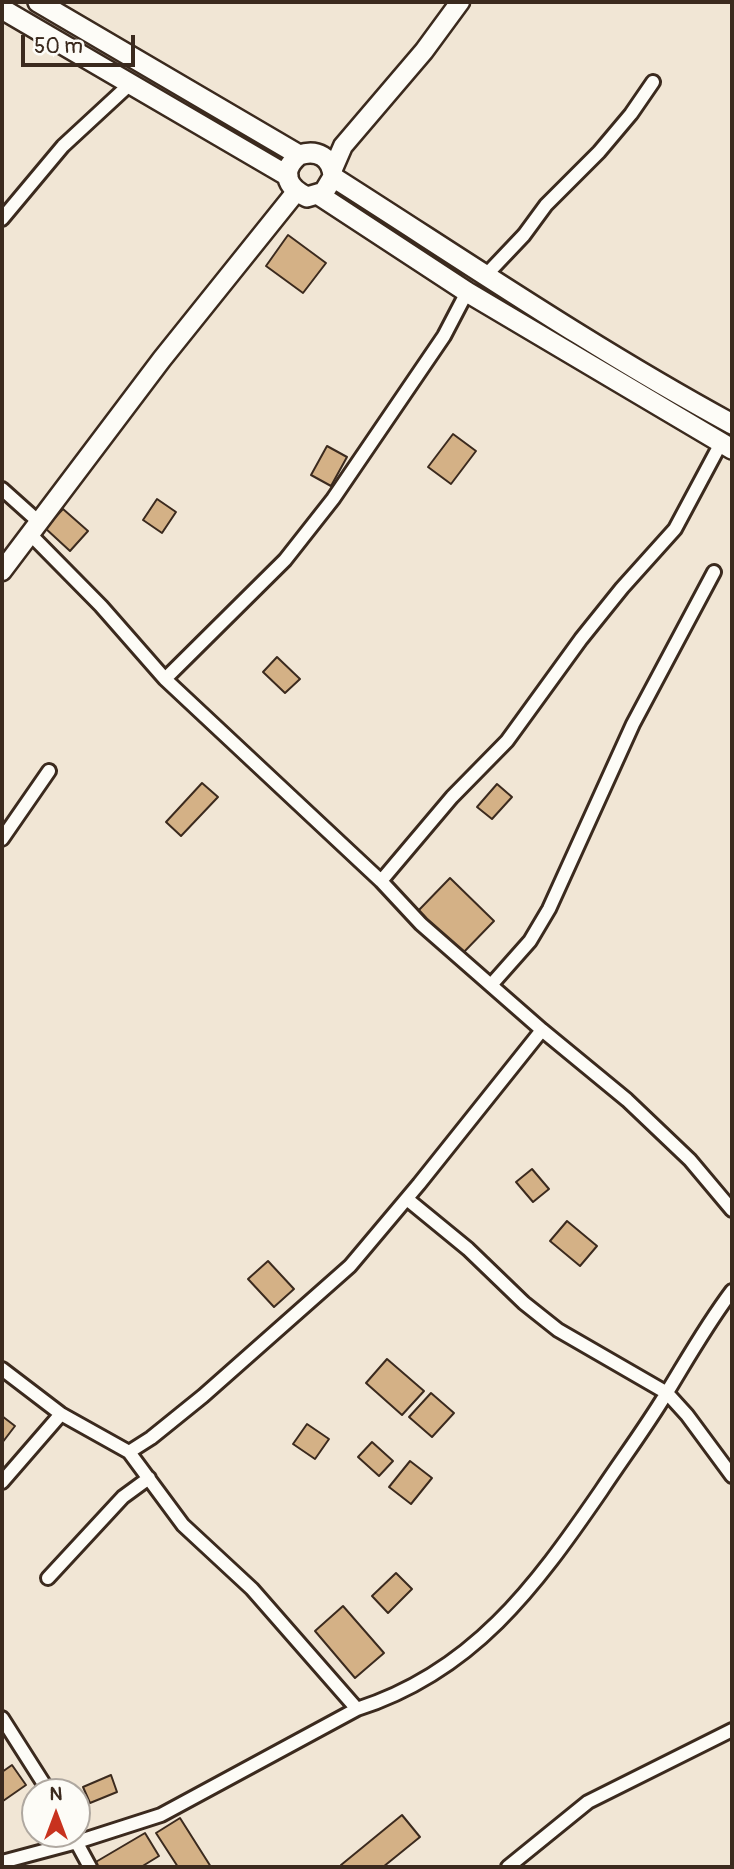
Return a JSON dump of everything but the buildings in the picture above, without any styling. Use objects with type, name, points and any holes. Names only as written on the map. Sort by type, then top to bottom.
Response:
[{"type":"main road","points":[[38,2],[299,155]]},
{"type":"main road","points":[[2,9],[292,184],[307,197],[319,195],[328,188],[330,167]]},
{"type":"main road","points":[[292,184],[292,160],[299,155],[315,152],[330,167],[554,319],[655,382],[732,424]]},
{"type":"main road","points":[[319,195],[467,292],[727,446]]},
{"type":"street","points":[[330,167],[343,146],[424,51],[460,2]]},
{"type":"street","points":[[487,274],[524,235],[546,205],[607,142],[653,82]]},
{"type":"street","points":[[2,219],[63,146],[129,85]]},
{"type":"street","points":[[2,571],[292,184]]},
{"type":"street","points":[[165,679],[285,560],[333,499],[444,336],[467,292]]},
{"type":"street","points":[[381,881],[452,797],[508,741],[581,639],[675,529],[727,446]]},
{"type":"street","points":[[2,489],[165,679],[381,881],[421,924],[627,1100],[690,1160],[732,1210]]},
{"type":"street","points":[[491,985],[530,941],[549,909],[633,724],[714,572]]},
{"type":"street","points":[[2,839],[49,772]]},
{"type":"street","points":[[129,1452],[151,1438],[203,1396],[350,1266],[542,1030]]},
{"type":"street","points":[[407,1199],[468,1249],[524,1303],[558,1330],[667,1393],[687,1415],[732,1476]]},
{"type":"street","points":[[91,1834],[161,1815],[357,1709],[380,1702],[421,1681],[451,1663],[484,1637],[552,1560],[667,1393],[692,1348],[732,1291]]},
{"type":"street","points":[[2,1369],[61,1414],[129,1452],[183,1525],[252,1589],[357,1709]]},
{"type":"street","points":[[2,1482],[61,1414]]},
{"type":"street","points":[[48,1578],[123,1497],[149,1478]]},
{"type":"street","points":[[2,1718],[40,1778]]},
{"type":"street","points":[[508,1867],[588,1802],[732,1730]]},
{"type":"street","points":[[2,1862],[44,1848]]},
{"type":"street","points":[[80,1848],[90,1867]]}]
